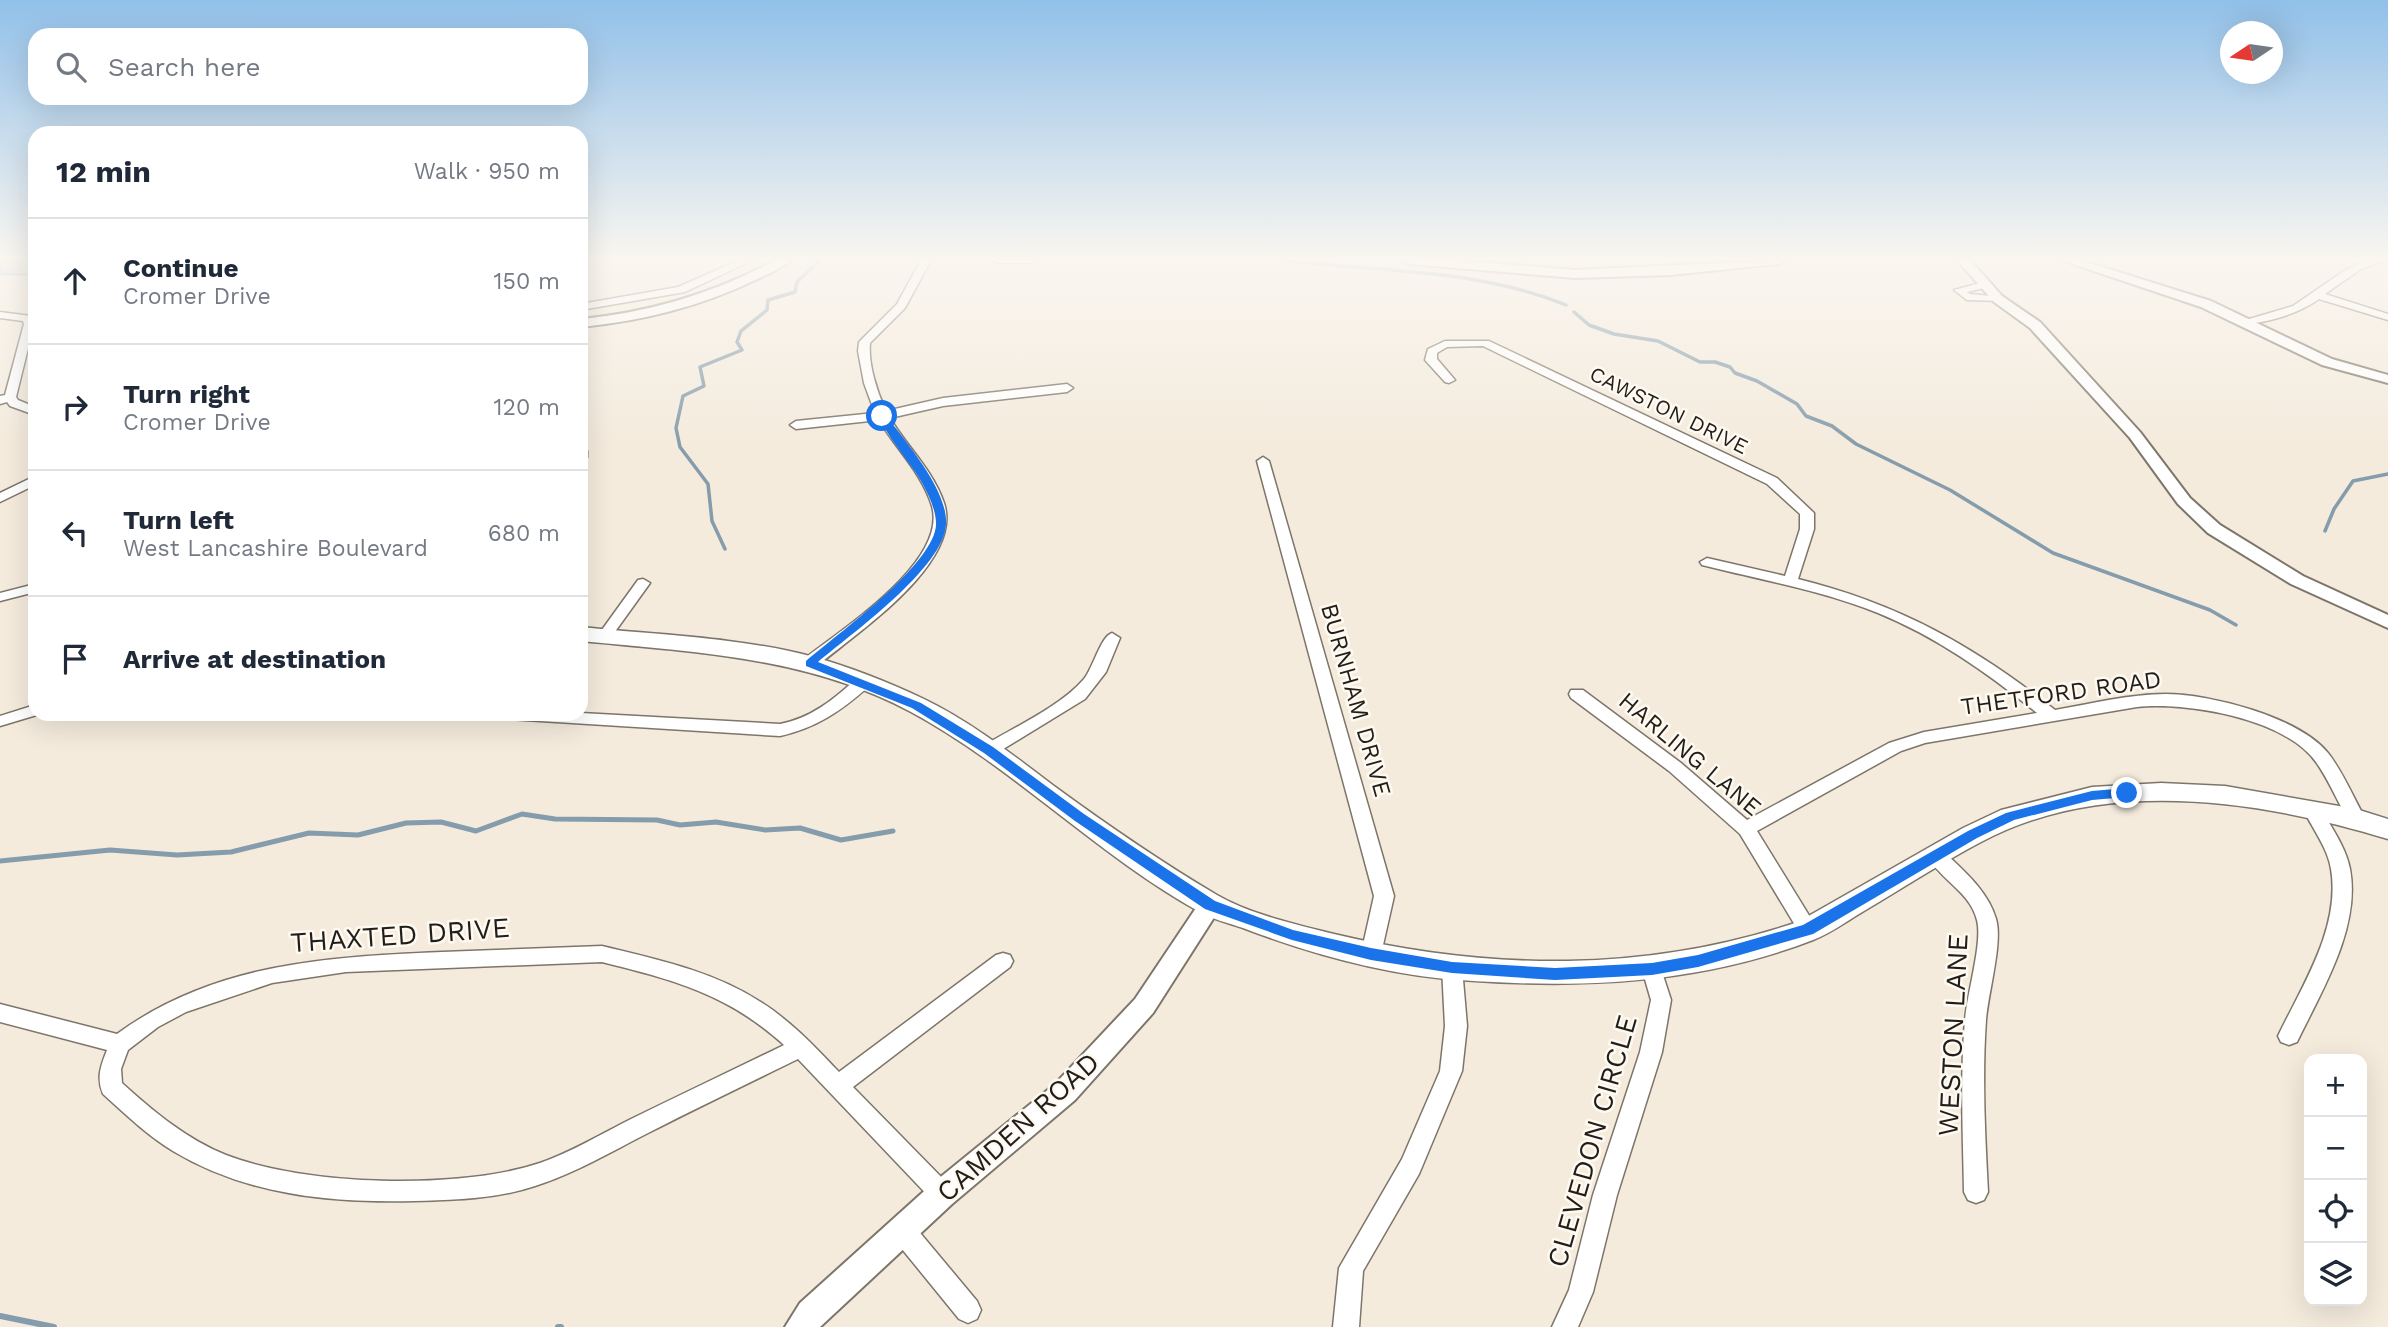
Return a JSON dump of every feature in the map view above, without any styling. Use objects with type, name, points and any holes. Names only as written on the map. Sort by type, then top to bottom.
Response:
[{"type":"main road","points":[[592,636],[743,650],[810,663],[917,705],[989,750],[1080,818],[1210,905],[1292,935],[1371,954],[1452,968],[1555,974],[1652,969],[1698,961],[1808,930],[1972,835],[2010,817],[2092,796],[2161,792],[2224,795],[2356,818],[2388,829]]},
{"type":"street","points":[[810,663],[911,577],[933,550],[939,537],[942,523],[935,498],[913,458],[882,416],[866,365],[865,342],[885,322]]},
{"type":"street","points":[[2031,322],[2135,435],[2184,501],[2214,530],[2297,580],[2388,622]]},
{"type":"street","points":[[2244,322],[2327,362],[2388,379]]},
{"type":"street","points":[[28,327],[5,398],[28,408]]},
{"type":"street","name":"CAWSTON DRIVE","points":[[1449,380],[1431,360],[1432,351],[1445,344],[1485,343],[1772,481],[1807,513],[1807,529],[1790,582]]},
{"type":"street","points":[[796,425],[882,416],[943,402],[1067,387]]},
{"type":"street","name":"BURNHAM DRIVE","points":[[1263,461],[1384,896],[1371,954]]},
{"type":"street","points":[[0,498],[28,484]]},
{"type":"street","points":[[1707,562],[1790,582],[1907,620],[2008,681],[2052,716]]},
{"type":"street","points":[[592,636],[643,583]]},
{"type":"street","points":[[0,597],[28,589]]},
{"type":"street","points":[[989,750],[1079,695],[1098,672],[1112,638]]},
{"type":"street","points":[[588,719],[780,730],[815,720],[832,711],[862,684]]},
{"type":"street","name":"HARLING LANE","points":[[1577,694],[1675,767],[1746,829],[1808,930]]},
{"type":"street","name":"THETFORD ROAD","points":[[1746,829],[1895,747],[1924,738],[2166,699],[2211,705],[2267,721],[2298,737],[2321,756],[2356,818]]},
{"type":"street","points":[[3,722],[28,713]]},
{"type":"street","points":[[2289,1036],[2329,945],[2340,909],[2340,868],[2313,811]]},
{"type":"street","name":"WESTON LANE","points":[[1937,857],[1969,889],[1987,919],[1987,942],[1978,993],[1972,1084],[1976,1192]]},
{"type":"street","name":"CAMDEN ROAD","points":[[801,1327],[811,1314],[942,1194],[1065,1092],[1144,1006],[1210,905]]},
{"type":"street","name":"THAXTED DRIVE","points":[[120,1044],[151,1021],[179,1006],[227,988],[311,968],[602,954],[642,964],[738,999],[802,1047],[942,1194]]},
{"type":"street","points":[[837,1086],[1003,961]]},
{"type":"street","points":[[1346,1327],[1351,1268],[1410,1166],[1451,1071],[1457,1026],[1452,968]]},
{"type":"street","name":"CLEVEDON CIRCLE","points":[[1565,1327],[1581,1292],[1605,1195],[1651,1052],[1661,1000],[1652,969]]},
{"type":"street","points":[[0,1013],[120,1044],[110,1069],[111,1087],[156,1129],[211,1162],[269,1181],[320,1189],[376,1192],[465,1188],[533,1177],[802,1047]]},
{"type":"street","points":[[902,1230],[968,1310]]},
{"type":"waterway","points":[[725,549],[712,521],[708,484],[680,447],[676,428],[683,396],[704,386],[700,367],[742,350],[737,342],[741,331],[752,322]]},
{"type":"waterway","points":[[1585,322],[1614,334],[1658,341],[1700,362],[1715,362],[1730,367],[1735,373],[1757,381],[1797,404],[1806,416],[1832,426],[1856,444],[1950,490],[2053,553],[2210,610],[2236,625]]},
{"type":"waterway","points":[[2325,531],[2334,509],[2353,481],[2388,474]]},
{"type":"waterway","points":[[0,861],[110,850],[177,855],[231,852],[309,833],[358,835],[406,823],[441,822],[476,831],[522,814],[555,819],[657,820],[680,825],[716,822],[765,830],[800,828],[841,840],[893,831]]},
{"type":"waterway","points":[[0,1316],[54,1327]]},
{"type":"route","points":[[882,416],[913,458],[935,498],[942,523],[939,537],[933,550],[911,577],[810,663],[917,705],[989,750],[1080,818],[1210,905],[1292,935],[1371,954],[1452,968],[1555,974],[1652,969],[1698,961],[1808,930],[1972,835],[2010,817],[2092,796],[2127,793]]}]
